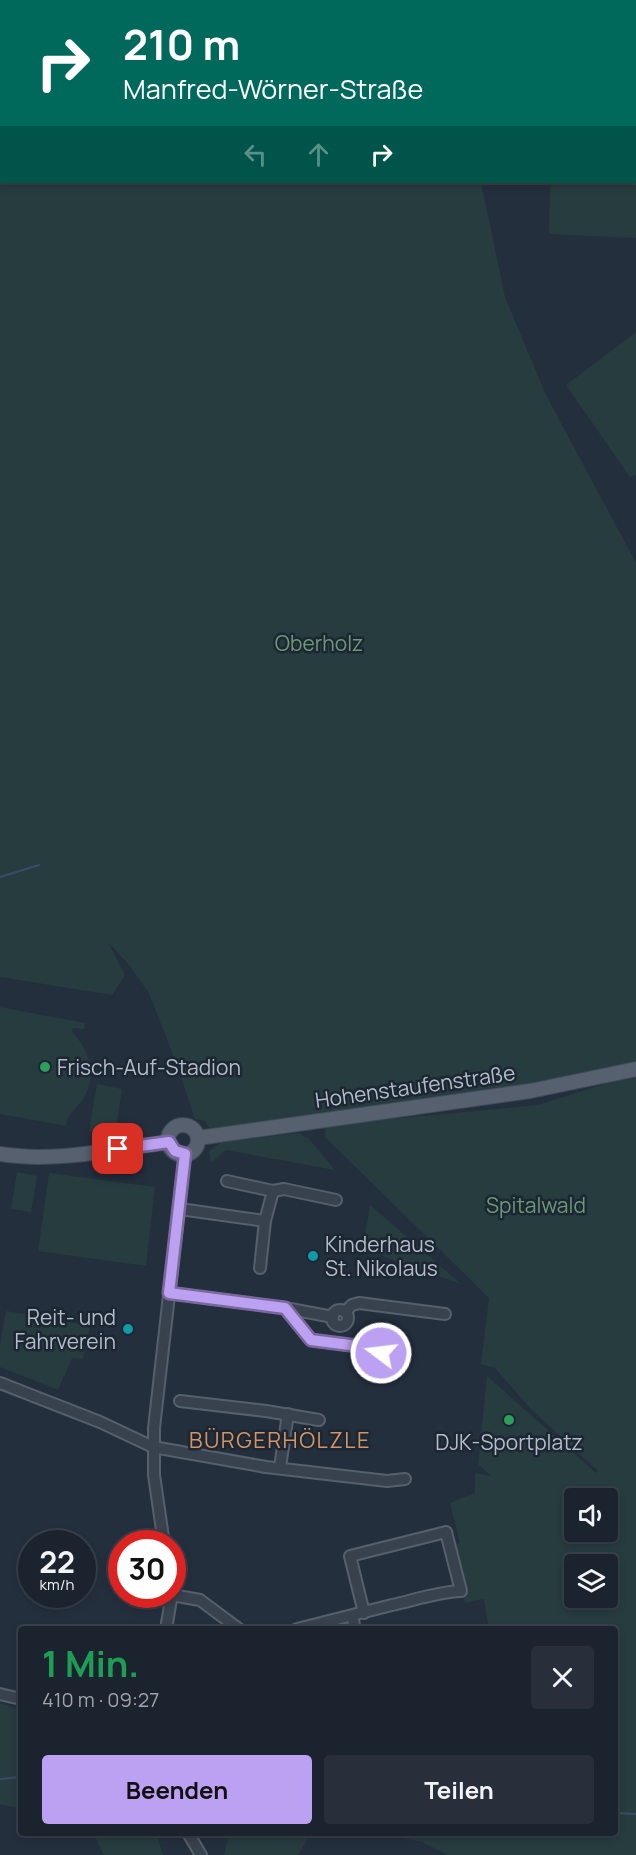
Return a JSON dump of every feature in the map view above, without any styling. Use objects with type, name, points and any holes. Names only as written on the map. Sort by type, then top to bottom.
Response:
[{"type":"main road","name":"Hohenstaufenstraße","points":[[198,1138],[530,1091],[636,1069]]},
{"type":"main road","points":[[181,1125],[194,1129],[198,1138],[196,1147],[185,1154],[175,1151],[169,1142],[172,1131],[181,1125]]},
{"type":"main road","points":[[0,1154],[25,1158],[69,1156],[169,1142]]},
{"type":"street","points":[[162,1530],[154,1475],[153,1447],[185,1154]]},
{"type":"street","points":[[227,1181],[273,1191],[284,1189],[336,1200]]},
{"type":"street","points":[[260,1268],[265,1221],[273,1191]]},
{"type":"street","points":[[180,1209],[265,1221]]},
{"type":"street","points":[[169,1293],[285,1308],[333,1317],[339,1310],[345,1312],[352,1305],[359,1303],[445,1314]]},
{"type":"street","points":[[285,1308],[311,1340],[381,1349]]},
{"type":"street","points":[[0,1383],[100,1422],[153,1447],[266,1467],[387,1481],[405,1479]]},
{"type":"street","points":[[180,1401],[319,1420]]},
{"type":"street","points":[[280,1467],[288,1414]]},
{"type":"street","points":[[310,1626],[352,1616],[364,1613],[442,1593],[461,1591],[446,1532],[350,1556],[364,1613]]},
{"type":"street","points":[[186,1598],[200,1600],[235,1626]]},
{"type":"street","points":[[167,1626],[170,1608]]},
{"type":"street","points":[[352,1616],[354,1626]]},
{"type":"street","points":[[0,1694],[18,1698]]},
{"type":"street","points":[[190,1836],[201,1855]]},
{"type":"green space","name":"Oberholz","points":[[0,183],[481,183],[505,297],[546,395],[636,563],[636,1066],[524,1088],[211,1130],[205,1121],[195,1119],[149,993],[129,965],[108,942],[125,975],[112,995],[0,977]]},
{"type":"green space","points":[[550,183],[636,183],[636,238],[549,234]]},
{"type":"green space","points":[[636,332],[636,475],[630,477],[566,385]]},
{"type":"green space","name":"Frisch-Auf-Stadion","points":[[0,1007],[85,1023],[84,1029],[73,1028],[72,1032],[88,1057],[91,1075],[86,1094],[69,1116],[66,1126],[0,1114]]},
{"type":"green space","name":"Spitalwald","points":[[636,1074],[636,1855],[448,1855],[422,1842],[393,1836],[618,1836],[618,1626],[488,1626],[484,1599],[465,1603],[451,1546],[460,1543],[450,1503],[475,1493],[475,1473],[491,1476],[478,1464],[487,1376],[596,1473],[598,1471],[530,1408],[495,1368],[481,1364],[489,1298],[325,1137],[326,1125],[538,1105]]},
{"type":"green space","points":[[97,1084],[122,1089],[115,1135],[89,1131]]},
{"type":"green space","points":[[299,1133],[309,1139],[335,1170],[226,1150],[211,1163],[209,1151],[221,1142]]},
{"type":"green space","points":[[17,1172],[37,1176],[31,1212],[11,1209]]},
{"type":"green space","points":[[49,1173],[155,1187],[146,1266],[38,1251]]},
{"type":"green space","points":[[370,1205],[461,1284],[363,1249]]},
{"type":"green space","points":[[6,1311],[90,1326],[83,1359],[72,1358],[58,1390],[0,1367],[0,1345]]},
{"type":"green space","points":[[0,1703],[18,1709],[18,1808],[0,1804]]},
{"type":"green space","points":[[94,1836],[157,1836],[163,1855],[104,1855]]},
{"type":"green space","points":[[228,1836],[309,1836],[298,1855],[224,1855]]},
{"type":"waterway","points":[[0,877],[39,865]]},
{"type":"waterway","points":[[0,1779],[18,1777]]},
{"type":"waterway","points":[[618,1813],[636,1814]]},
{"type":"place","name":"Frisch-Auf-Stadion","points":[[45,1067]]},
{"type":"place","name":"Kinderhaus St. Nikolaus","points":[[313,1256]]},
{"type":"place","name":"Reit- und Fahrverein","points":[[128,1329]]},
{"type":"place","name":"DJK-Sportplatz","points":[[509,1420]]},
{"type":"district","name":"BÜRGERHÖLZLE","points":[[280,1440]]},
{"type":"route","points":[[118,1149],[169,1142],[172,1149],[185,1154],[169,1293],[285,1308],[311,1340],[381,1349],[381,1353]]}]
